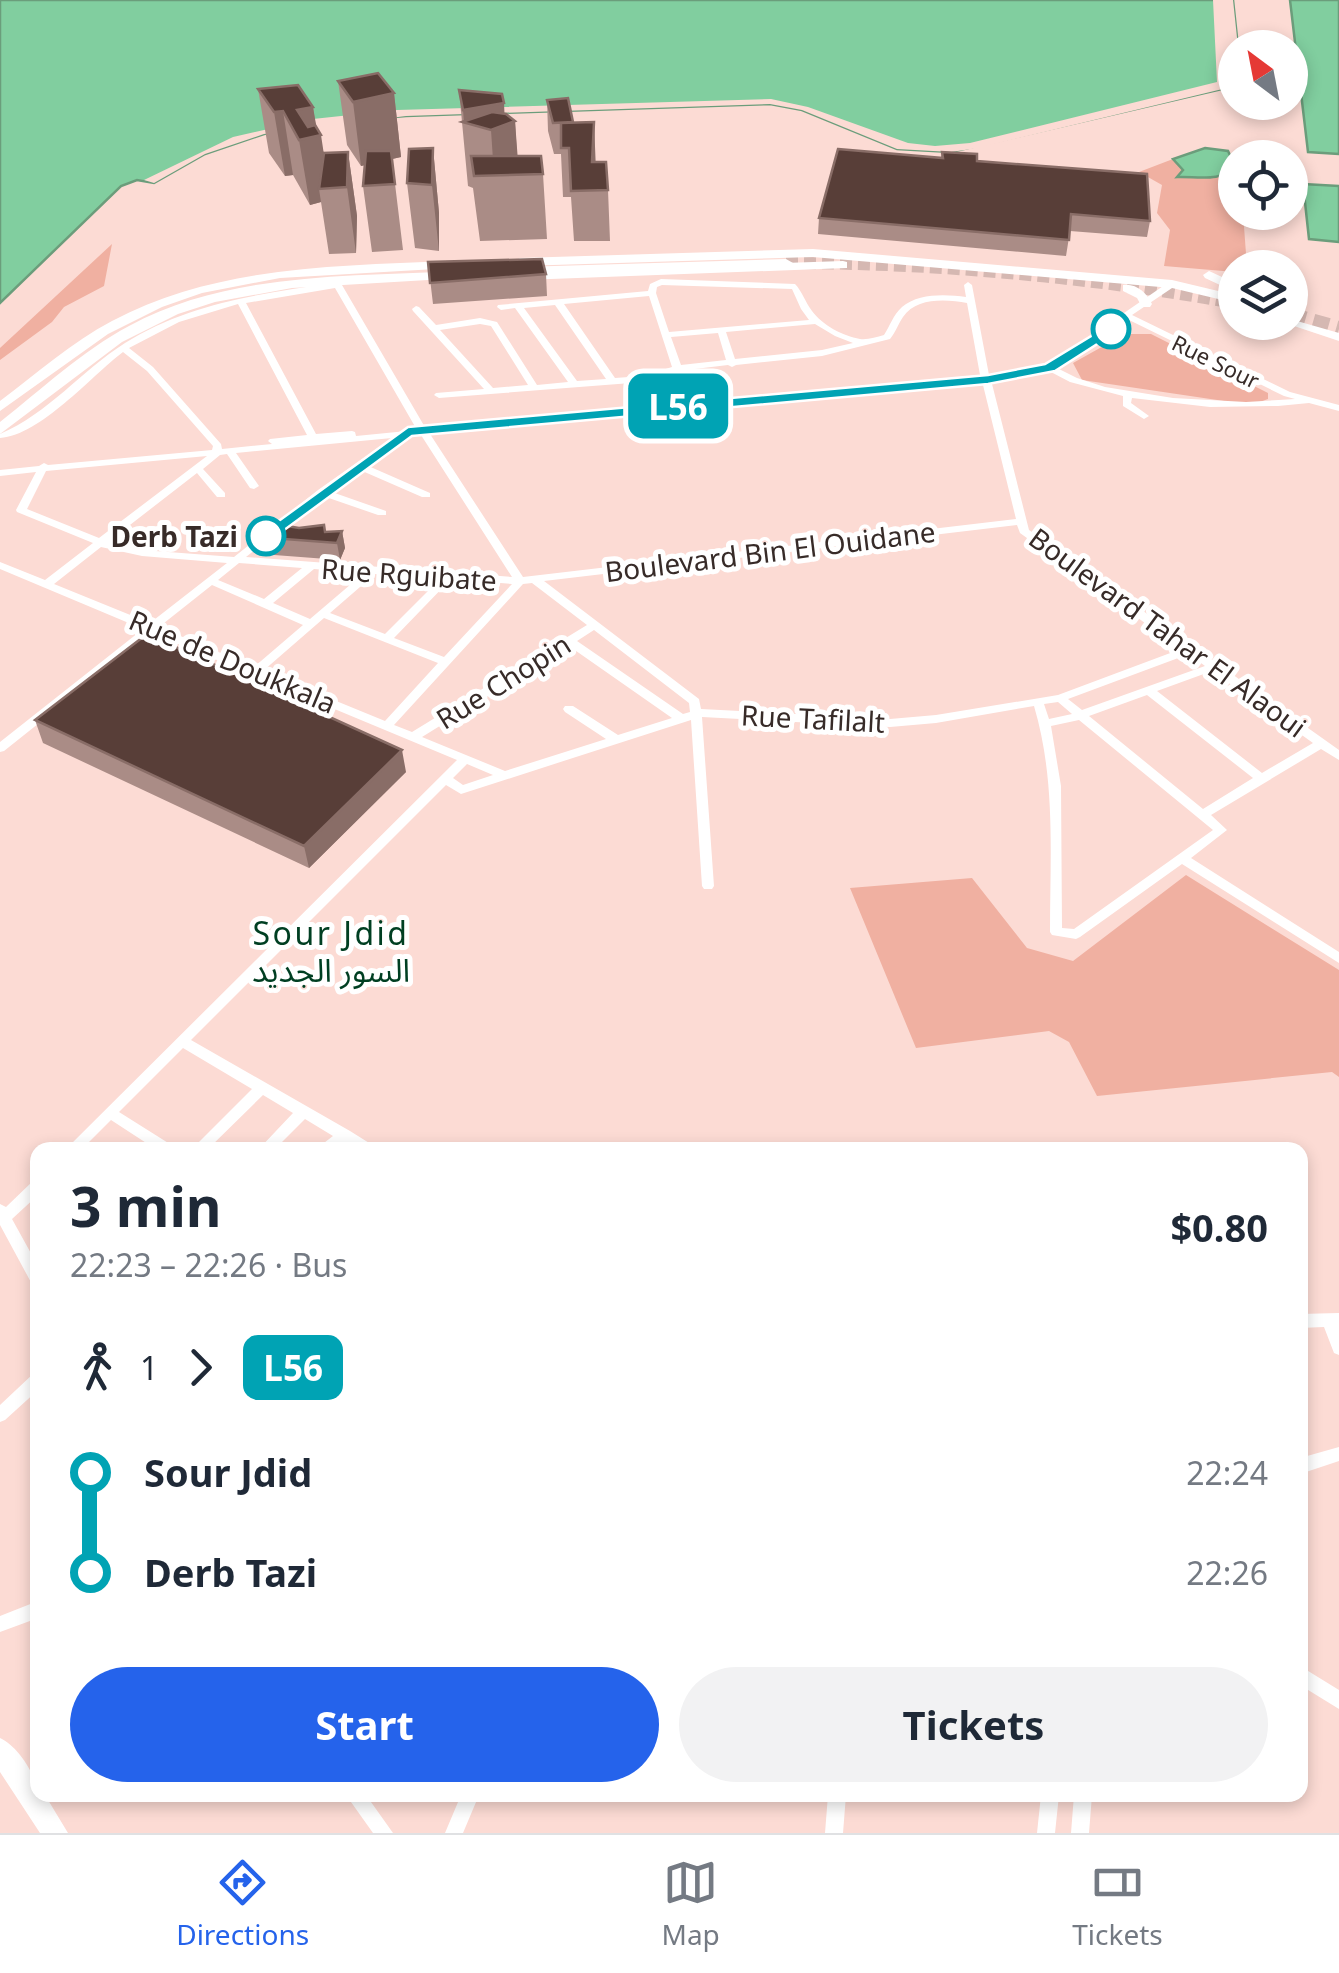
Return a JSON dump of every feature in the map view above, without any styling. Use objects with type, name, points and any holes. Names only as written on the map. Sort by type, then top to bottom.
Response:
[{"type":"highway","points":[[504,270],[786,260]]},
{"type":"highway","points":[[1,431],[123,335],[183,307],[336,282],[478,271]]},
{"type":"highway","points":[[1,431],[103,339],[167,304],[284,277],[444,273]]},
{"type":"main road","points":[[504,270],[811,259],[1168,288],[1218,296]]},
{"type":"main road","points":[[811,259],[1127,288],[1168,288],[1218,302]]},
{"type":"main road","points":[[0,407],[93,338],[167,304],[253,276],[478,271]]},
{"type":"main road","points":[[1208,276],[1218,280]]},
{"type":"main road","points":[[1127,288],[1142,296],[1146,304]]},
{"type":"main road","points":[[1308,320],[1339,329]]},
{"type":"main road","points":[[1308,328],[1339,337]]},
{"type":"main road","points":[[0,1750],[30,1795]]},
{"type":"main road","points":[[34,1802],[55,1833]]},
{"type":"street","points":[[336,282],[422,430],[520,581],[388,725]]},
{"type":"street","points":[[676,368],[652,293],[653,286],[661,282],[793,286],[800,306],[814,322],[834,334],[865,343]]},
{"type":"street","name":"Boulevard Tahar El Alaoui","points":[[968,285],[1021,521],[1040,546],[1339,756]]},
{"type":"street","points":[[0,473],[422,430],[988,380],[1050,368],[1168,288]]},
{"type":"street","points":[[501,307],[652,293]]},
{"type":"street","points":[[1,431],[31,423],[122,348],[178,319],[238,297],[316,441]]},
{"type":"street","points":[[439,395],[652,378],[676,368],[822,354],[892,334],[906,308],[935,300],[972,304]]},
{"type":"street","points":[[558,302],[613,382]]},
{"type":"street","points":[[518,306],[575,385]]},
{"type":"street","points":[[416,309],[490,390]]},
{"type":"street","name":"Rue Sour","points":[[1129,317],[1305,401]]},
{"type":"street","points":[[436,328],[480,321],[494,324],[534,387]]},
{"type":"street","points":[[666,334],[814,322]]},
{"type":"street","points":[[721,330],[732,364]]},
{"type":"street","points":[[122,348],[150,369],[217,450],[231,453],[316,441]]},
{"type":"street","points":[[1050,368],[1071,382],[1128,392],[1256,408],[1305,401],[1339,408]]},
{"type":"street","points":[[1128,392],[1126,404],[1144,416]]},
{"type":"street","points":[[0,748],[322,492],[408,432]]},
{"type":"street","points":[[45,585],[199,470],[217,450]]},
{"type":"street","points":[[231,453],[254,486]]},
{"type":"street","points":[[0,464],[44,466]]},
{"type":"street","name":"Rue Rguibate","points":[[44,466],[22,510],[102,543],[142,553],[238,558],[446,579],[520,581]]},
{"type":"street","points":[[359,466],[426,495]]},
{"type":"street","points":[[199,470],[221,495]]},
{"type":"street","points":[[322,492],[382,513]]},
{"type":"street","name":"Boulevard Bin El Ouidane","points":[[520,581],[1021,521]]},
{"type":"street","name":"Rue de Doukkala","points":[[0,565],[501,774]]},
{"type":"street","points":[[266,604],[310,567]]},
{"type":"street","points":[[255,672],[371,572]]},
{"type":"street","points":[[388,637],[446,579]]},
{"type":"street","points":[[534,579],[592,627],[685,692],[699,713],[701,823],[708,886]]},
{"type":"street","points":[[210,580],[311,624]]},
{"type":"street","points":[[323,614],[446,662]]},
{"type":"street","name":"Rue Chopin","points":[[415,736],[592,627]]},
{"type":"street","points":[[568,641],[680,718]]},
{"type":"street","name":"Rue Tafilalt","points":[[446,778],[461,790],[699,713],[890,724],[1038,702],[1060,698],[1186,651]]},
{"type":"street","points":[[1046,723],[1150,692],[1212,667]]},
{"type":"street","points":[[1150,692],[1262,779]]},
{"type":"street","points":[[1038,702],[1046,723],[1056,932],[1086,932],[1221,830],[1060,698]]},
{"type":"street","points":[[568,709],[615,739]]},
{"type":"street","points":[[1203,814],[1321,743]]},
{"type":"street","points":[[80,1142],[464,760]]},
{"type":"street","points":[[1184,860],[1339,958]]},
{"type":"street","points":[[182,1040],[356,1142]]},
{"type":"street","points":[[206,1142],[264,1087]]},
{"type":"street","points":[[273,1142],[304,1110]]},
{"type":"street","points":[[110,1113],[155,1142]]},
{"type":"street","points":[[335,1142],[344,1135]]},
{"type":"street","points":[[30,1192],[2,1216],[30,1266]]},
{"type":"street","points":[[1308,1322],[1334,1320],[1339,1348]]},
{"type":"street","points":[[0,1415],[30,1387]]},
{"type":"street","points":[[1308,1464],[1339,1454]]},
{"type":"street","points":[[0,1624],[30,1612]]},
{"type":"street","points":[[1308,1681],[1339,1700]]},
{"type":"street","points":[[360,1802],[384,1833]]},
{"type":"street","points":[[454,1833],[467,1802]]},
{"type":"street","points":[[834,1833],[836,1802]]},
{"type":"street","points":[[1046,1833],[1049,1802]]},
{"type":"street","points":[[1080,1833],[1082,1802]]},
{"type":"shaded area","points":[[0,0],[1233,0],[1236,30],[1218,30],[1218,90],[951,152],[897,149],[802,110],[770,104],[406,116],[313,124],[264,134],[205,154],[154,183],[137,180],[121,186],[0,303]]},
{"type":"shaded area","points":[[1290,0],[1339,0],[1339,154],[1308,152],[1304,120],[1308,120],[1308,30],[1294,30]]},
{"type":"shaded area","points":[[1205,148],[1218,150],[1218,176],[1177,177],[1183,170],[1173,159]]},
{"type":"shaded area","points":[[1173,159],[1184,170],[1182,178],[1207,177],[1218,172],[1218,230],[1244,230],[1246,250],[1218,250],[1218,271],[1164,266],[1170,230],[1157,213],[1162,185],[1139,172]]},
{"type":"shaded area","points":[[1308,184],[1339,186],[1339,242],[1309,239]]},
{"type":"shaded area","points":[[112,244],[104,286],[64,307],[52,322],[0,360],[0,348]]},
{"type":"shaded area","points":[[1125,334],[1151,334],[1268,393],[1268,399],[1251,405],[1082,380],[1073,363]]},
{"type":"shaded area","points":[[1186,875],[1339,970],[1339,1077],[1332,1072],[1097,1096],[1069,1042],[1049,1031],[916,1048],[850,888],[972,878],[1027,948],[1073,961]]},
{"type":"pier","points":[[1213,0],[1233,0],[1236,30],[1218,30],[1218,90],[978,148],[951,152],[897,149],[802,110],[770,104],[406,116],[264,134],[205,154],[154,183],[144,180],[233,137],[313,119],[397,110],[771,99],[808,107],[908,143],[935,146],[970,143],[1217,82]]},
{"type":"building","points":[[378,73],[394,93],[353,102],[338,81]]},
{"type":"building","points":[[298,85],[313,107],[297,110],[308,127],[315,125],[321,135],[299,140],[283,111],[274,112],[258,89]]},
{"type":"building","points":[[459,90],[502,94],[504,103],[463,110]]},
{"type":"building","points":[[568,98],[573,122],[553,123],[547,100]]},
{"type":"building","points":[[492,112],[506,114],[515,121],[491,130],[462,122]]},
{"type":"building","points":[[594,122],[592,162],[606,162],[608,190],[571,191],[569,148],[561,148],[561,123]]},
{"type":"building","points":[[433,148],[432,185],[407,183],[409,149]]},
{"type":"building","points":[[838,149],[943,158],[942,152],[977,154],[977,161],[1147,174],[1150,221],[1071,214],[1069,240],[819,218]]},
{"type":"building","points":[[366,151],[391,151],[395,184],[363,186]]},
{"type":"building","points":[[348,152],[347,187],[319,189],[324,153]]},
{"type":"building","points":[[471,156],[541,156],[543,174],[474,176]]},
{"type":"building","points":[[542,259],[546,274],[430,283],[428,262]]},
{"type":"building","points":[[275,524],[299,528],[324,525],[325,532],[342,531],[337,543],[258,537]]},
{"type":"building","points":[[147,634],[402,750],[304,846],[35,720]]},
{"type":"tunnel","points":[[786,263],[1011,273],[1218,300]]},
{"type":"tunnel","points":[[1308,320],[1339,329]]},
{"type":"bus line","name":"L56","points":[[266,536],[408,432],[988,380],[1050,368],[1111,329]]},
{"type":"place","name":"Derb Tazi","points":[[266,536]]},
{"type":"district","name":"Sour Jdid السور الجديد","points":[[331,950]]}]
